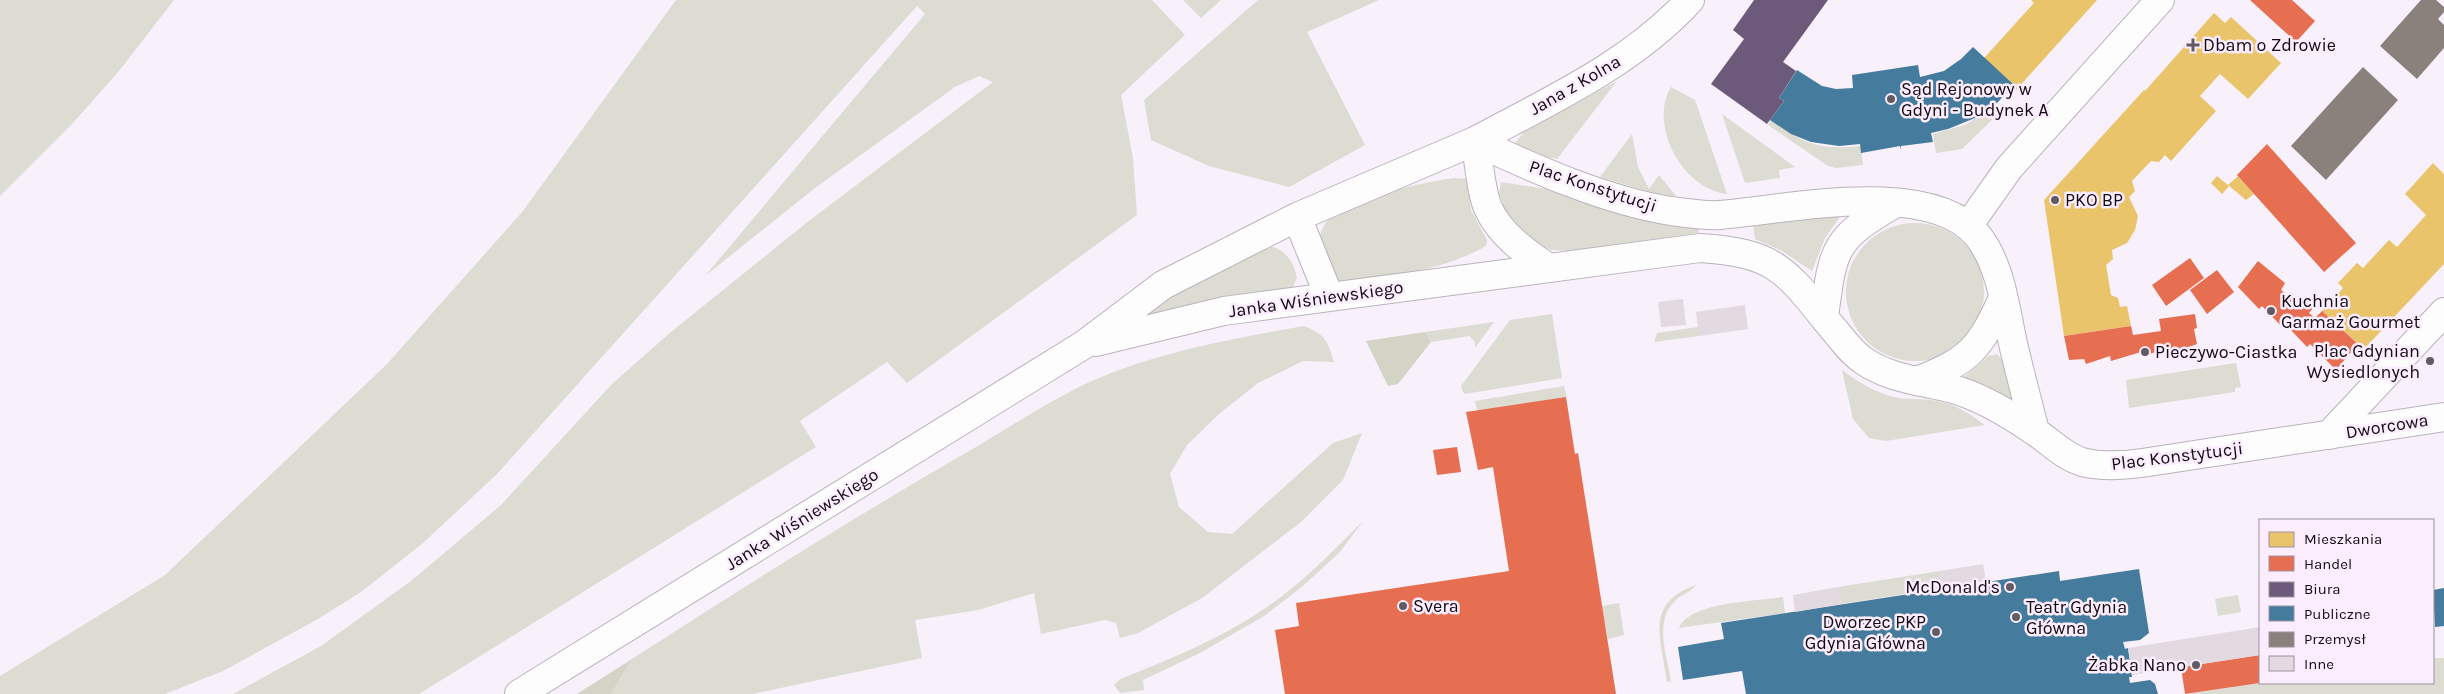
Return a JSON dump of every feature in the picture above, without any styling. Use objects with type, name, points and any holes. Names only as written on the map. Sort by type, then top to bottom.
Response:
[{"type":"main road","name":"Jana z Kolna","points":[[1476,141],[1603,72],[1640,44],[1690,0]]},
{"type":"main road","points":[[1968,226],[2010,168],[2160,0]]},
{"type":"main road","name":"Plac Konstytucji","points":[[1476,141],[1512,158],[1601,192],[1670,211],[1717,215],[1831,201],[1894,204],[1928,208],[1954,216],[1968,226],[1989,252],[2003,298],[2035,431]]},
{"type":"main road","name":"Janka Wiśniewskiego","points":[[519,694],[1085,344],[1163,285],[1297,217],[1476,141]]},
{"type":"main road","points":[[1476,141],[1488,208],[1501,230],[1530,256],[1549,268]]},
{"type":"main road","points":[[1824,317],[1831,266],[1840,246],[1855,228],[1894,204]]},
{"type":"main road","points":[[1297,217],[1329,296]]},
{"type":"main road","name":"Plac Konstytucji","points":[[1549,268],[1700,248],[1747,253],[1768,261],[1785,273],[1805,292],[1852,352],[1863,361],[1881,371],[1955,390],[1979,400],[2035,431],[2065,454],[2080,461],[2114,467],[2329,435]]},
{"type":"main road","name":"Janka Wiśniewskiego","points":[[1085,344],[1224,311],[1549,268]]},
{"type":"main road","points":[[1916,381],[1951,367],[1975,349],[1984,337],[2003,298]]},
{"type":"main road","points":[[2329,435],[2444,312]]},
{"type":"main road","name":"Dworcowa","points":[[2329,435],[2444,417]]},
{"type":"shaded area","points":[[0,0],[174,0],[119,71],[72,124],[0,196]]},
{"type":"shaded area","points":[[676,0],[1152,0],[1185,35],[1121,95],[1133,158],[1137,215],[907,383],[887,362],[800,421],[816,447],[419,694],[233,694],[321,646],[411,581],[501,505],[612,384],[671,332],[810,220],[993,82],[979,76],[955,87],[815,188],[705,276],[925,14],[917,6],[496,475],[423,543],[361,592],[318,619],[223,671],[165,694],[0,694],[0,676],[165,575],[387,364],[523,211]]},
{"type":"shaded area","points":[[1183,0],[1221,0],[1201,18]]},
{"type":"shaded area","points":[[1258,0],[1379,0],[1307,32],[1365,145],[1289,187],[1209,166],[1151,140],[1144,100]]},
{"type":"shaded area","points":[[1617,81],[1557,159],[1509,150],[1526,130]]},
{"type":"shaded area","points":[[1671,87],[1695,100],[1727,194],[1711,190],[1696,181],[1674,153],[1667,137],[1664,119],[1665,103]]},
{"type":"shaded area","points":[[1993,107],[1999,113],[1962,149],[1936,153],[1933,134],[1965,125]]},
{"type":"shaded area","points":[[1722,114],[1795,167],[1779,170],[1780,178],[1745,183]]},
{"type":"shaded area","points":[[1771,120],[1794,135],[1813,144],[1834,147],[1861,146],[1863,165],[1836,168],[1828,166],[1768,125]]},
{"type":"shaded area","points":[[1632,134],[1638,167],[1649,189],[1659,175],[1677,197],[1650,192],[1600,177]]},
{"type":"shaded area","points":[[1454,178],[1468,179],[1471,210],[1487,240],[1486,246],[1469,255],[1433,267],[1396,274],[1335,281],[1319,240],[1321,231],[1329,219],[1340,211],[1370,198],[1407,187]]},
{"type":"shaded area","points":[[1501,182],[1546,189],[1660,224],[1699,229],[1698,233],[1575,251],[1551,250],[1538,243],[1514,222],[1506,212],[1499,194]]},
{"type":"shaded area","points":[[1842,214],[1825,238],[1812,271],[1782,251],[1755,239],[1753,225]]},
{"type":"shaded area","points":[[1915,223],[1941,228],[1964,243],[1979,266],[1984,292],[1979,318],[1964,341],[1941,356],[1915,361],[1889,356],[1866,341],[1851,318],[1846,292],[1851,266],[1866,243],[1889,228]]},
{"type":"shaded area","points":[[1268,246],[1284,253],[1291,261],[1297,278],[1292,289],[1124,325],[1186,288]]},
{"type":"shaded area","points":[[1552,314],[1562,378],[1464,394],[1461,386],[1510,320]]},
{"type":"shaded area","points":[[1494,322],[1475,348],[1475,343],[1470,336],[1431,342],[1425,332]]},
{"type":"shaded area","points":[[1304,326],[1317,332],[1325,339],[1334,362],[1303,361],[1258,383],[1219,414],[1187,445],[1170,474],[1179,507],[1208,532],[1232,534],[1333,443],[1362,433],[1343,480],[1301,522],[1202,598],[1138,633],[1120,638],[1116,623],[1105,620],[1041,634],[1034,593],[978,610],[915,620],[922,658],[752,694],[611,694],[632,659],[837,530],[1058,398],[1098,378],[1164,355]]},
{"type":"shaded area","points":[[1698,327],[1699,336],[1654,342],[1657,333]]},
{"type":"shaded area","points":[[1425,332],[1431,342],[1398,384],[1388,386],[1366,341]]},
{"type":"shaded area","points":[[1997,354],[2004,362],[2012,404],[1964,377],[1989,356]]},
{"type":"shaded area","points":[[2236,363],[2241,387],[2235,388],[2235,392],[2129,408],[2126,380]]},
{"type":"shaded area","points":[[1842,370],[1860,382],[1887,395],[1899,398],[1944,402],[1962,410],[1985,425],[1886,441],[1869,438],[1853,419]]},
{"type":"shaded area","points":[[1564,386],[1567,397],[1477,411],[1475,401]]},
{"type":"shaded area","points":[[1363,521],[1340,552],[1303,586],[1264,616],[1200,653],[1143,680],[1144,690],[1120,693],[1114,685],[1120,679],[1224,633],[1264,609],[1303,579]]},
{"type":"shaded area","points":[[1940,571],[1942,588],[1841,604],[1838,587]]},
{"type":"shaded area","points":[[1696,585],[1674,602],[1668,610],[1665,619],[1663,629],[1664,640],[1671,681],[1667,682],[1660,637],[1662,612],[1669,602],[1680,593]]},
{"type":"shaded area","points":[[2238,595],[2241,612],[2218,616],[2215,599]]},
{"type":"shaded area","points":[[1783,597],[1785,613],[1679,628],[1685,619],[1709,608],[1725,604]]},
{"type":"shaded area","points":[[1619,603],[1624,635],[1608,639],[1602,606]]},
{"type":"shaded area","points":[[2434,658],[2444,658],[2444,694],[2188,694],[2259,683],[2434,684]]},
{"type":"shaded area","points":[[632,659],[611,694],[577,694]]},
{"type":"building: Mieszkania","points":[[2031,0],[2097,0],[2016,90],[1984,58],[2034,3]]},
{"type":"building: Mieszkania","points":[[2214,13],[2225,23],[2231,17],[2281,63],[2248,99],[2220,74],[2200,96],[2216,111],[2171,161],[2165,155],[2159,162],[2151,161],[2132,181],[2135,191],[2129,197],[2138,216],[2135,230],[2127,243],[2112,250],[2113,259],[2106,265],[2111,295],[2118,298],[2120,307],[2127,306],[2131,326],[2064,336],[2044,200]]},
{"type":"building: Mieszkania","points":[[2433,163],[2444,174],[2444,264],[2364,349],[2322,311],[2343,288],[2338,283],[2357,263],[2363,268],[2389,240],[2397,247],[2426,215],[2405,194]]},
{"type":"building: Mieszkania","points":[[2217,176],[2229,186],[2222,194],[2211,183]]},
{"type":"building: Mieszkania","points":[[2238,176],[2254,194],[2246,200],[2228,185]]},
{"type":"building: Handel","points":[[2250,0],[2292,0],[2315,21],[2296,42]]},
{"type":"building: Handel","points":[[2267,144],[2356,243],[2324,272],[2237,175]]},
{"type":"building: Handel","points":[[2190,258],[2204,278],[2166,306],[2152,285]]},
{"type":"building: Handel","points":[[2258,261],[2285,283],[2281,290],[2301,306],[2305,300],[2314,307],[2309,313],[2315,318],[2322,311],[2358,344],[2336,370],[2310,344],[2307,347],[2289,328],[2286,326],[2284,329],[2262,306],[2259,309],[2238,287]]},
{"type":"building: Handel","points":[[2217,270],[2234,292],[2207,314],[2190,290]]},
{"type":"building: Handel","points":[[2195,314],[2197,328],[2194,329],[2197,344],[2172,353],[2170,348],[2142,356],[2141,352],[2111,361],[2110,356],[2086,364],[2084,359],[2069,360],[2064,336],[2131,326],[2133,335],[2161,331],[2159,319]]},
{"type":"building: Handel","points":[[1566,397],[1575,454],[1578,453],[1616,694],[1285,694],[1275,630],[1299,626],[1296,603],[1509,571],[1493,467],[1478,470],[1466,412]]},
{"type":"building: Handel","points":[[1457,447],[1461,472],[1437,475],[1433,450]]},
{"type":"building: Handel","points":[[2259,655],[2259,683],[2185,694],[2181,667]]},
{"type":"building: Biura","points":[[1754,0],[1828,0],[1783,62],[1796,71],[1779,98],[1784,101],[1767,124],[1711,84],[1744,39],[1733,30]]},
{"type":"building: Publiczne","name":"Sąd Rejonowy w Gdyni - Budynek A","points":[[1973,47],[2014,85],[1998,102],[1975,118],[1948,129],[1931,133],[1933,142],[1901,146],[1901,150],[1900,146],[1861,153],[1860,144],[1839,146],[1811,142],[1791,134],[1770,120],[1784,101],[1779,98],[1797,70],[1822,86],[1836,89],[1853,88],[1852,75],[1918,65],[1920,77],[1944,71],[1961,59]]},
{"type":"building: Publiczne","name":"Dworzec PKP Gdynia Główna","points":[[2139,569],[2149,633],[2140,640],[2123,642],[2125,649],[2128,648],[2132,677],[2129,677],[2130,683],[2150,680],[2155,684],[2158,694],[1746,694],[1742,671],[1683,680],[1678,647],[1724,639],[1721,623],[2059,571],[2060,581]]},
{"type":"building: Publiczne","points":[[2444,588],[2444,626],[2435,627],[2434,590]]},
{"type":"building: Przemysł","points":[[2421,0],[2436,0],[2444,7],[2444,12],[2438,19],[2444,25],[2444,48],[2417,79],[2380,46]]},
{"type":"building: Przemysł","points":[[2363,67],[2398,100],[2326,180],[2291,146]]},
{"type":"building: Inne","points":[[1683,299],[1686,325],[1661,327],[1658,302]]},
{"type":"building: Inne","points":[[1745,305],[1748,329],[1699,336],[1696,312]]},
{"type":"building: Inne","points":[[1983,564],[1986,581],[1942,588],[1940,571]]},
{"type":"building: Inne","points":[[1838,587],[1841,604],[1795,612],[1793,595]]},
{"type":"building: Inne","points":[[2259,627],[2259,655],[2132,675],[2128,648]]},
{"type":"place","name":"Dbam o Zdrowie","points":[[2193,45]]},
{"type":"place","name":"Sąd Rejonowy w Gdyni - Budynek A","points":[[1891,99]]},
{"type":"place","name":"PKO BP","points":[[2055,200]]},
{"type":"place","name":"Kuchnia Garmaż Gourmet","points":[[2271,311]]},
{"type":"place","name":"Pieczywo-Ciastka","points":[[2145,352]]},
{"type":"place","name":"Plac Gdynian Wysiedlonych","points":[[2430,361]]},
{"type":"place","name":"McDonald's","points":[[2010,587]]},
{"type":"place","name":"Svera","points":[[1403,606]]},
{"type":"place","name":"Teatr Gdynia Główna","points":[[2016,617]]},
{"type":"place","name":"Dworzec PKP Gdynia Główna","points":[[1936,632]]},
{"type":"place","name":"Żabka Nano","points":[[2196,665]]}]
